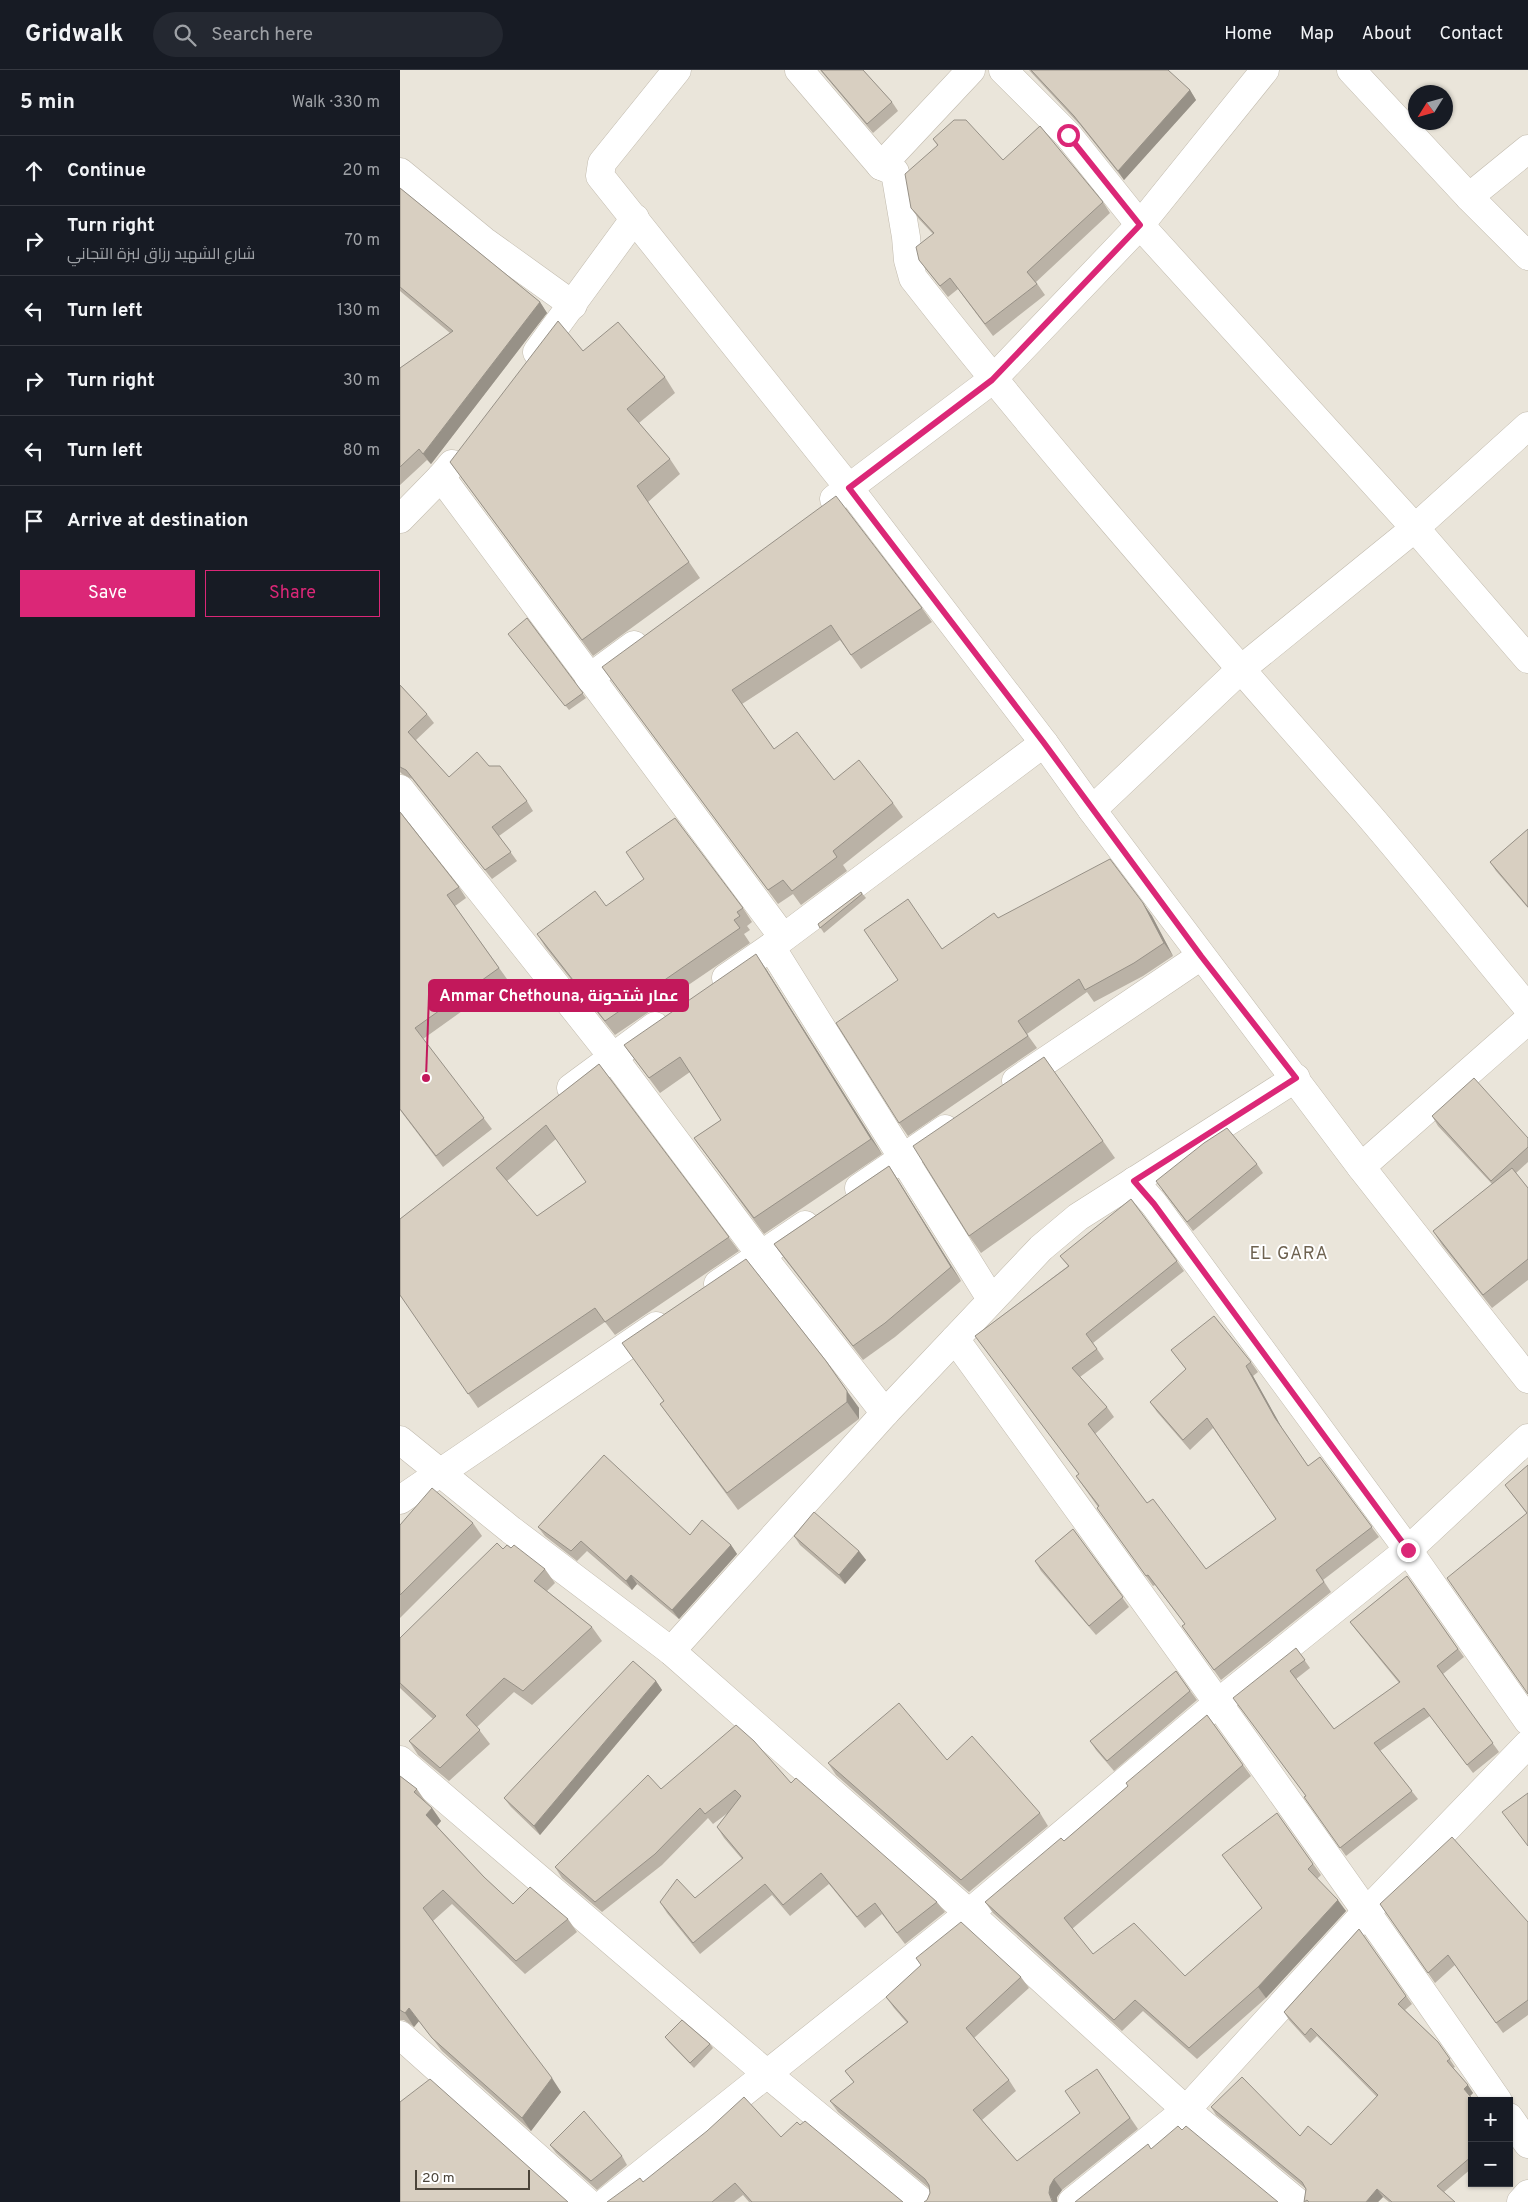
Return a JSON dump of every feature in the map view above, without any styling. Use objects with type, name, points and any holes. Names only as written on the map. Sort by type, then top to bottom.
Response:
[{"type":"street","points":[[676,70],[600,168],[600,176],[849,488],[1044,743],[1201,956],[1296,1078],[1361,1168],[1528,1379]]},
{"type":"street","points":[[799,70],[881,166],[895,172],[912,278],[992,380],[1240,670],[1367,814],[1528,1008]]},
{"type":"street","points":[[881,166],[972,70]]},
{"type":"street","points":[[1003,70],[1068,135],[1140,225],[1415,528],[1528,659]]},
{"type":"street","points":[[817,512],[992,380],[1140,225],[1265,70]]},
{"type":"street","points":[[1352,70],[1469,197],[1528,256]]},
{"type":"street","points":[[1469,197],[1528,149]]},
{"type":"street","points":[[400,172],[484,241],[573,305]]},
{"type":"street","points":[[519,376],[573,305],[635,218]]},
{"type":"street","points":[[1092,810],[1240,670],[1415,528],[1528,426]]},
{"type":"street","points":[[400,519],[442,477],[465,446]]},
{"type":"street","points":[[442,477],[589,678],[777,942],[903,1158],[992,1299]]},
{"type":"street","points":[[589,678],[652,632]]},
{"type":"street","points":[[707,990],[777,942],[1044,743]]},
{"type":"street","points":[[400,788],[612,1056],[761,1255],[885,1413]]},
{"type":"street","points":[[999,1092],[1201,956]]},
{"type":"street","points":[[549,1105],[612,1056],[675,1012]]},
{"type":"street","points":[[1361,1168],[1528,1020]]},
{"type":"street","points":[[671,1651],[885,1413],[1041,1248],[1078,1217],[1296,1078]]},
{"type":"street","points":[[400,1500],[967,1114]]},
{"type":"street","points":[[1134,1181],[1154,1204],[1408,1550],[1528,1721]]},
{"type":"street","points":[[954,1339],[1219,1702],[1368,1911],[1495,2097]]},
{"type":"street","points":[[606,2202],[969,1913],[1219,1702],[1408,1550],[1528,1438]]},
{"type":"street","points":[[400,1440],[511,1530],[671,1651],[969,1913],[1186,2110],[1297,2202]]},
{"type":"street","points":[[490,1551],[511,1530]]},
{"type":"street","points":[[1072,2202],[1186,2110],[1368,1911],[1528,1744]]},
{"type":"street","points":[[400,1760],[766,2073],[922,2202]]},
{"type":"street","points":[[400,2035],[587,2202]]},
{"type":"street","points":[[1513,2123],[1528,2144]]},
{"type":"street","points":[[1522,2202],[1528,2194]]},
{"type":"shaded area","points":[[400,70],[1528,70],[1528,2202],[400,2202]]},
{"type":"building","points":[[821,70],[863,70],[892,102],[867,124]]},
{"type":"building","points":[[1031,70],[1168,70],[1190,90],[1118,171],[1074,116]]},
{"type":"building","points":[[954,120],[966,120],[1003,160],[1040,126],[1103,202],[1027,272],[1037,284],[985,324],[950,278],[940,286],[919,260],[916,247],[934,233],[911,208],[905,174],[938,145],[933,139]]},
{"type":"building","points":[[400,188],[540,302],[423,454],[419,449],[400,467],[400,368],[453,331],[400,287]]},
{"type":"building","points":[[558,321],[583,351],[618,322],[665,377],[627,409],[670,459],[637,486],[689,562],[582,640],[450,462]]},
{"type":"building","points":[[836,496],[922,608],[851,655],[831,625],[732,690],[774,749],[797,732],[834,780],[859,760],[893,803],[833,851],[837,857],[792,891],[783,880],[768,890],[602,667]]},
{"type":"building","points":[[527,618],[583,693],[565,706],[508,634]]},
{"type":"building","points":[[400,685],[427,714],[408,732],[449,777],[477,752],[489,766],[500,766],[527,801],[492,827],[511,852],[485,870],[406,770],[400,767]]},
{"type":"building","points":[[400,812],[459,887],[447,895],[499,968],[415,1028],[484,1118],[436,1156],[400,1109]]},
{"type":"building","points":[[675,818],[743,908],[737,912],[740,916],[734,920],[740,928],[605,1021],[537,934],[595,891],[606,906],[644,879],[626,852]]},
{"type":"building","points":[[1528,829],[1528,907],[1490,862]]},
{"type":"building","points":[[1110,859],[1143,903],[1164,943],[1134,963],[1085,990],[1079,979],[1018,1021],[1028,1036],[899,1123],[836,1023],[898,980],[864,930],[908,899],[942,949],[994,913],[998,918]]},
{"type":"building","points":[[861,892],[862,894],[820,928],[818,924]]},
{"type":"building","points":[[756,954],[871,1139],[754,1218],[694,1138],[721,1120],[680,1057],[649,1078],[624,1045]]},
{"type":"building","points":[[1044,1057],[1103,1141],[969,1236],[913,1146]]},
{"type":"building","points":[[599,1064],[729,1237],[605,1322],[595,1308],[468,1394],[400,1295],[400,1219]],"holes":[[[546,1125],[586,1182],[537,1216],[496,1168]]]},
{"type":"building","points":[[1474,1078],[1528,1138],[1528,1147],[1491,1181],[1432,1116]]},
{"type":"building","points":[[1227,1128],[1257,1164],[1187,1222],[1156,1181],[1204,1143]]},
{"type":"building","points":[[889,1166],[951,1267],[885,1323],[853,1346],[774,1244]]},
{"type":"building","points":[[1512,1168],[1528,1188],[1528,1259],[1483,1295],[1433,1231]]},
{"type":"building","points":[[1131,1199],[1177,1261],[1086,1334],[1097,1349],[1072,1368],[1107,1407],[1088,1424],[1147,1503],[1153,1499],[1206,1569],[1276,1519],[1207,1418],[1183,1440],[1150,1402],[1186,1369],[1171,1350],[1214,1316],[1251,1362],[1246,1366],[1275,1418],[1308,1466],[1320,1457],[1372,1527],[1316,1570],[1324,1582],[1214,1670],[1182,1626],[1185,1624],[1148,1575],[1146,1576],[1097,1508],[1099,1506],[1076,1476],[1079,1474],[975,1336],[1069,1266],[1060,1256]]},
{"type":"building","points":[[746,1259],[826,1361],[847,1391],[847,1402],[727,1493],[660,1404],[664,1401],[622,1343]]},
{"type":"building","points":[[604,1455],[690,1535],[702,1520],[731,1545],[672,1610],[631,1575],[626,1581],[581,1541],[571,1551],[538,1527]]},
{"type":"building","points":[[1528,1465],[1528,1694],[1447,1578],[1527,1513],[1505,1485]]},
{"type":"building","points":[[432,1488],[473,1523],[400,1595],[400,1525]]},
{"type":"building","points":[[814,1512],[859,1551],[839,1575],[794,1536]]},
{"type":"building","points":[[1073,1529],[1123,1597],[1089,1626],[1035,1561]]},
{"type":"building","points":[[497,1543],[503,1549],[507,1545],[511,1548],[514,1545],[545,1569],[534,1581],[592,1627],[523,1691],[504,1678],[466,1715],[480,1730],[440,1768],[409,1741],[436,1716],[400,1683],[400,1638]]},
{"type":"building","points":[[1407,1576],[1458,1649],[1437,1666],[1493,1743],[1467,1765],[1424,1708],[1374,1743],[1412,1791],[1340,1848],[1304,1797],[1306,1796],[1233,1698],[1296,1648],[1305,1660],[1290,1671],[1334,1729],[1400,1682],[1350,1622]]},
{"type":"building","points":[[633,1661],[656,1681],[534,1826],[504,1798]]},
{"type":"building","points":[[1176,1671],[1190,1691],[1107,1761],[1090,1741]]},
{"type":"building","points":[[899,1703],[947,1760],[972,1736],[1040,1813],[961,1880],[828,1763]]},
{"type":"building","points":[[1207,1715],[1243,1765],[1064,1918],[1093,1954],[1134,1923],[1185,1976],[1262,1908],[1222,1855],[1277,1813],[1313,1864],[1308,1869],[1338,1900],[1258,1987],[1189,2048],[1135,2000],[1114,2020],[985,1902],[1061,1838],[1064,1841],[1128,1786],[1126,1783]]},
{"type":"building","points":[[736,1725],[754,1741],[791,1783],[796,1778],[937,1902],[897,1933],[875,1903],[857,1917],[821,1873],[783,1905],[765,1884],[693,1943],[660,1902],[677,1879],[695,1898],[743,1858],[717,1827],[741,1796],[735,1790],[705,1814],[700,1808],[655,1854],[595,1902],[555,1867],[648,1775],[661,1789]]},
{"type":"building","points":[[400,1776],[417,1789],[414,1792],[432,1808],[426,1815],[484,1877],[513,1904],[530,1887],[568,1919],[516,1961],[443,1890],[423,1908],[552,2078],[522,2118],[432,2038],[409,2008],[405,2013],[400,2010]]},
{"type":"building","points":[[1528,1793],[1528,1846],[1502,1812]]},
{"type":"building","points":[[1452,1837],[1528,1922],[1528,2000],[1496,2023],[1448,1955],[1428,1973],[1380,1904]]},
{"type":"building","points":[[961,1922],[1021,1977],[966,2028],[1009,2080],[973,2110],[1017,2161],[1080,2113],[1065,2091],[1097,2069],[1130,2118],[1054,2179],[1049,2193],[1054,2202],[924,2202],[930,2193],[929,2185],[925,2179],[830,2101],[854,2082],[845,2071],[908,2022],[886,1997],[921,1965],[916,1958]]},
{"type":"building","points":[[1359,1929],[1406,1996],[1398,2004],[1438,2042],[1450,2059],[1447,2061],[1468,2085],[1464,2089],[1471,2097],[1468,2097],[1468,2159],[1437,2186],[1455,2202],[1392,2202],[1377,2189],[1366,2202],[1309,2202],[1307,2200],[1304,2202],[1306,2189],[1302,2182],[1211,2107],[1242,2077],[1300,2136],[1308,2126],[1331,2145],[1378,2095],[1311,2028],[1305,2035],[1284,2012]]},
{"type":"building","points":[[682,2020],[710,2044],[690,2063],[665,2037]]},
{"type":"building","points":[[430,2079],[568,2202],[400,2202],[400,2102]]},
{"type":"building","points":[[744,2097],[781,2137],[797,2122],[800,2125],[805,2121],[903,2202],[752,2202],[735,2183],[712,2202],[607,2202],[640,2178],[643,2182],[707,2131]]},
{"type":"building","points":[[584,2111],[622,2156],[591,2181],[550,2145]]},
{"type":"building","points":[[1178,2126],[1182,2130],[1186,2126],[1278,2202],[1075,2202],[1148,2144],[1151,2149]]},
{"type":"place","name":"Ammar Chethouna, عمار شتحونة","points":[[426,1078]]},
{"type":"district","name":"EL GARA","points":[[1289,1253]]},
{"type":"route","points":[[1068,135],[1140,225],[992,380],[849,488],[1044,743],[1201,956],[1296,1078],[1134,1181],[1154,1204],[1408,1550]]}]
